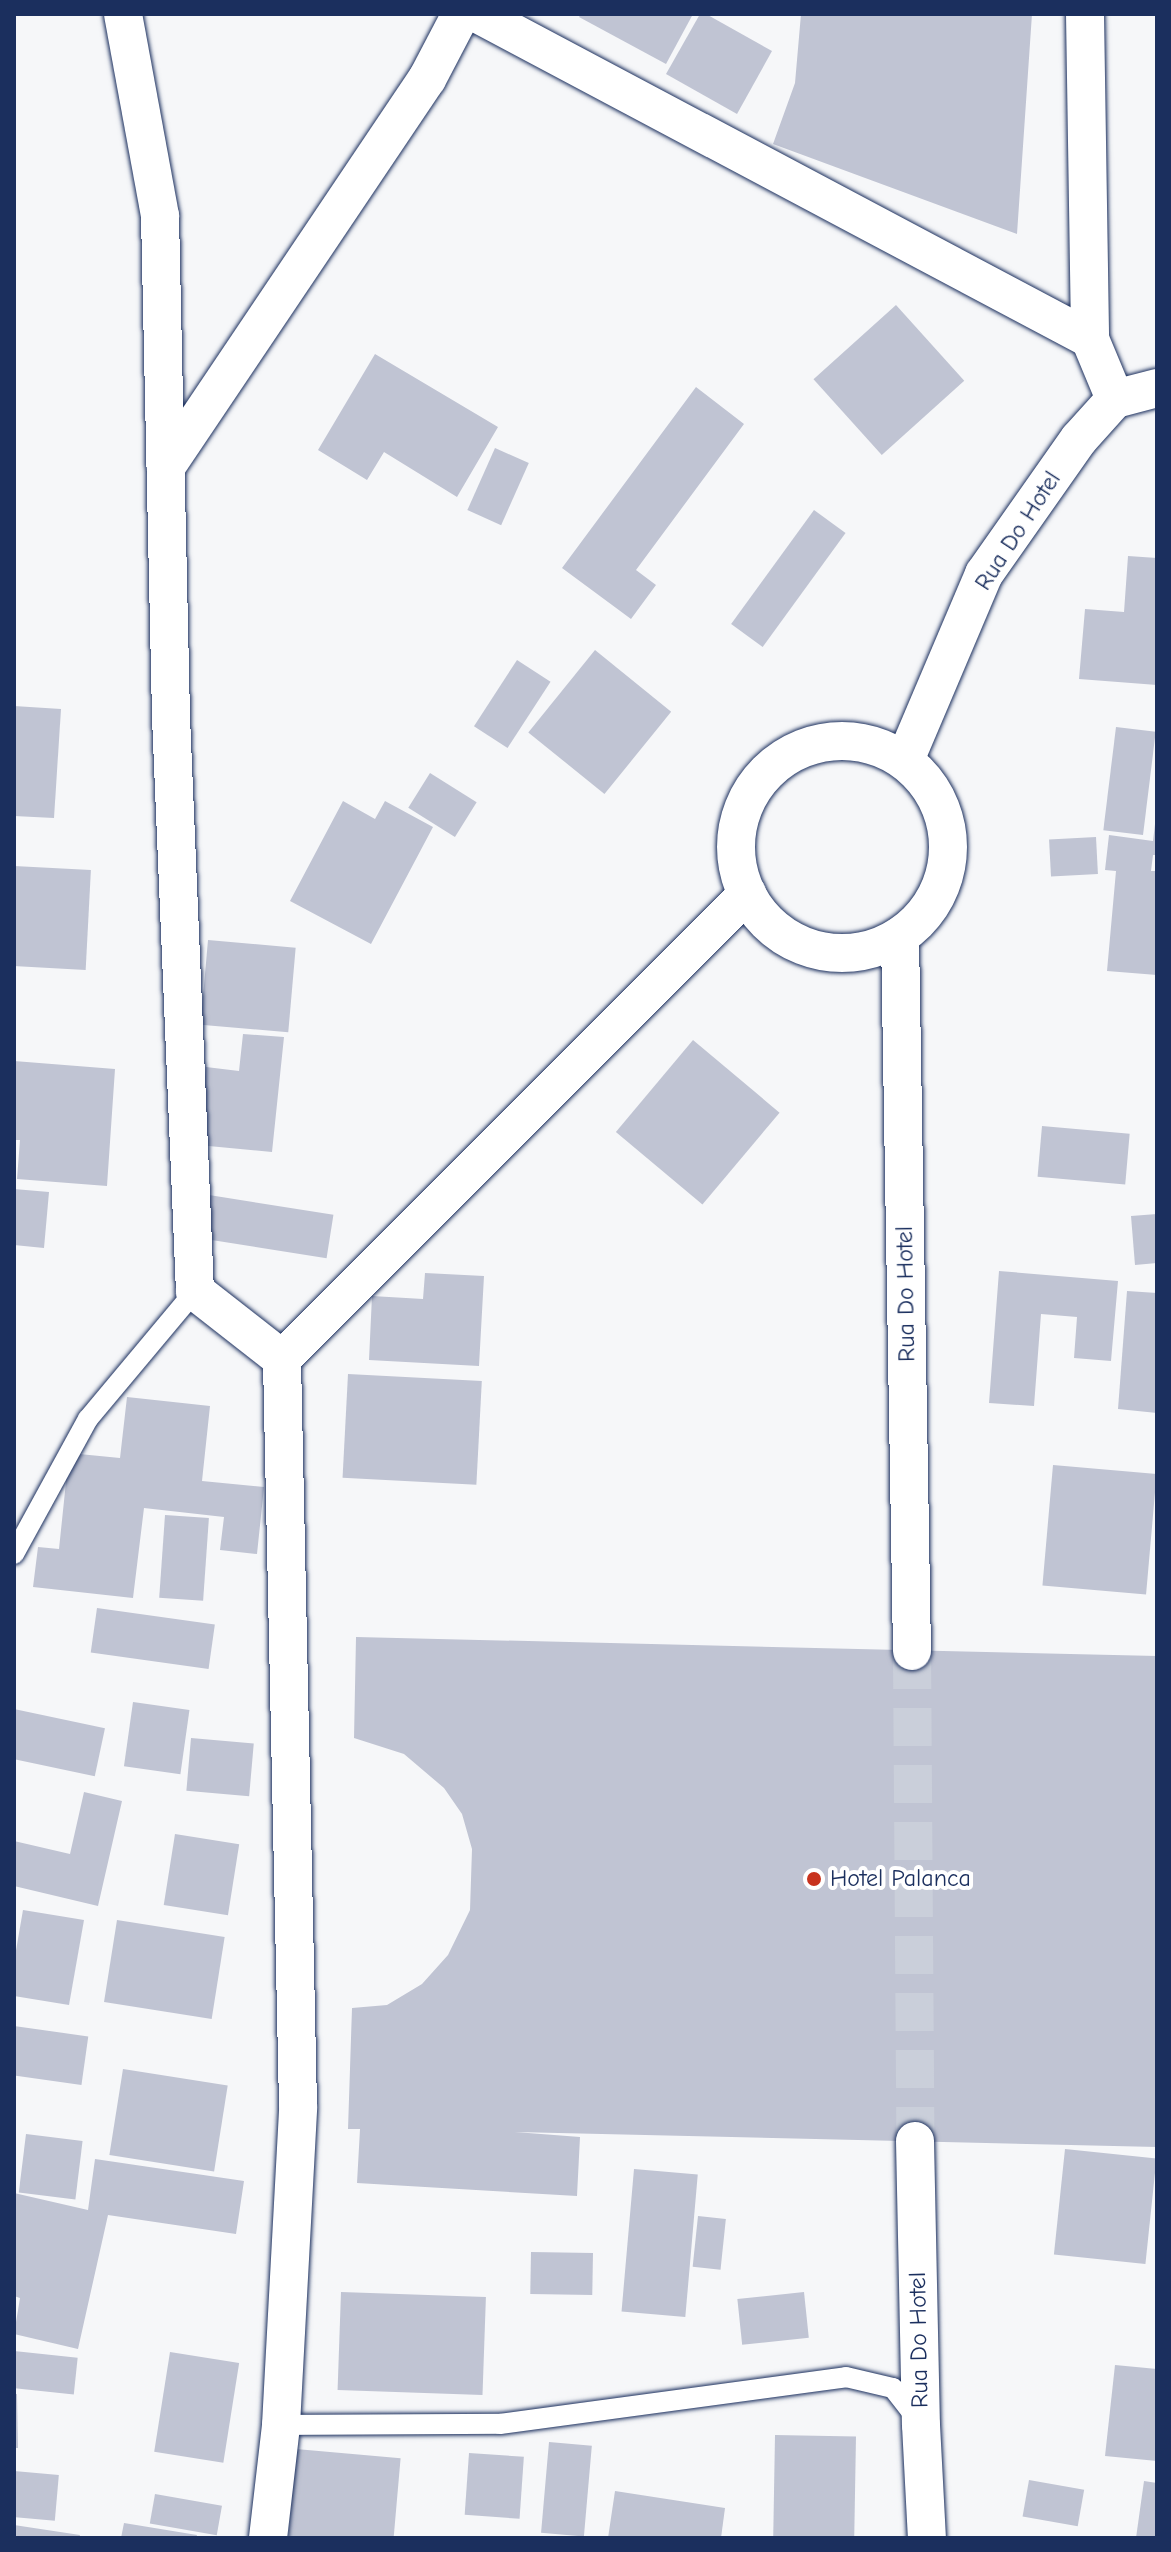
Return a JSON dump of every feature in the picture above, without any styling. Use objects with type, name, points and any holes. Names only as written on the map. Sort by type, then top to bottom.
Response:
[{"type":"street","points":[[123,14],[160,216],[171,717],[195,1291],[282,1359]]},
{"type":"street","points":[[166,467],[427,79],[461,14]]},
{"type":"street","points":[[478,14],[1090,339]]},
{"type":"street","points":[[1085,14],[1090,339],[1115,399],[1157,388]]},
{"type":"street","name":"Rua Do Hotel","points":[[905,760],[984,574],[1079,439],[1115,399]]},
{"type":"street","points":[[833,740],[857,741],[905,760],[923,778],[937,800],[946,824],[948,849],[945,875],[919,919],[900,936],[852,953],[826,952],[802,945],[780,933],[761,916],[747,894],[737,857],[740,818],[750,795],[774,766],[807,746],[833,740]]},
{"type":"street","points":[[268,2538],[281,2425],[298,2106],[282,1359],[747,894]]},
{"type":"street","name":"Rua Do Hotel","points":[[900,936],[912,1651]]},
{"type":"street","name":"Rua Do Hotel","points":[[915,2141],[921,2425],[927,2538]]},
{"type":"lane","points":[[14,1554],[88,1419],[195,1291]]},
{"type":"lane","points":[[281,2425],[500,2424],[846,2377],[893,2388],[921,2425]]},
{"type":"building","points":[[581,14],[693,14],[666,64],[579,17]]},
{"type":"building","points":[[700,14],[706,14],[772,51],[737,114],[666,74]]},
{"type":"building","points":[[801,14],[1032,14],[1017,234],[773,144],[795,83]]},
{"type":"building","points":[[896,305],[964,381],[882,455],[814,379]]},
{"type":"building","points":[[375,354],[498,427],[457,497],[384,452],[367,480],[318,450]]},
{"type":"building","points":[[696,387],[744,424],[636,570],[656,585],[631,619],[562,568]]},
{"type":"building","points":[[495,448],[529,463],[501,525],[467,510]]},
{"type":"building","points":[[814,510],[846,533],[763,647],[731,624]]},
{"type":"building","points":[[1128,556],[1157,558],[1157,685],[1079,679],[1085,609],[1124,612]]},
{"type":"building","points":[[595,650],[671,712],[604,794],[528,732]]},
{"type":"building","points":[[517,660],[551,682],[508,748],[474,726]]},
{"type":"building","points":[[14,706],[61,709],[54,818],[14,816]]},
{"type":"building","points":[[1116,727],[1156,732],[1143,835],[1103,830]]},
{"type":"building","points":[[430,773],[477,802],[455,837],[408,808]]},
{"type":"building","points":[[343,801],[375,819],[385,801],[433,827],[371,944],[290,901]]},
{"type":"building","points":[[1155,824],[1157,855],[1153,855],[1151,871],[1157,871],[1157,975],[1107,971],[1116,871],[1105,870],[1109,835],[1153,841]]},
{"type":"building","points":[[1096,837],[1098,874],[1051,876],[1049,839]]},
{"type":"building","points":[[14,866],[91,870],[86,970],[14,966]]},
{"type":"building","points":[[208,940],[296,948],[288,1032],[201,1025]]},
{"type":"building","points":[[243,1034],[284,1037],[272,1152],[198,1145],[206,1067],[239,1071]]},
{"type":"building","points":[[693,1040],[780,1113],[702,1205],[616,1132]]},
{"type":"building","points":[[14,1061],[115,1069],[107,1186],[17,1179],[20,1140],[14,1140]]},
{"type":"building","points":[[1042,1126],[1130,1134],[1125,1184],[1038,1177]]},
{"type":"building","points":[[14,1189],[49,1192],[44,1248],[14,1245]]},
{"type":"building","points":[[209,1195],[333,1215],[327,1258],[202,1238]]},
{"type":"building","points":[[1157,1214],[1157,1263],[1135,1265],[1131,1216]]},
{"type":"building","points":[[999,1271],[1118,1281],[1111,1361],[1074,1358],[1077,1317],[1041,1314],[1034,1406],[989,1403]]},
{"type":"building","points":[[425,1273],[484,1276],[479,1366],[369,1360],[372,1296],[423,1299]]},
{"type":"building","points":[[1127,1291],[1157,1293],[1157,1413],[1118,1409]]},
{"type":"building","points":[[348,1374],[482,1381],[476,1485],[343,1478]]},
{"type":"building","points":[[127,1397],[210,1406],[202,1481],[264,1487],[257,1554],[220,1550],[224,1517],[144,1508],[133,1598],[33,1587],[38,1547],[59,1549],[69,1453],[120,1458]]},
{"type":"building","points":[[1053,1465],[1157,1474],[1146,1595],[1042,1586]]},
{"type":"building","points":[[165,1515],[209,1518],[203,1601],[159,1598]]},
{"type":"building","points":[[97,1608],[215,1625],[209,1669],[91,1653]]},
{"type":"building","name":"Hotel Palanca","points":[[356,1637],[1157,1656],[1157,2147],[515,2132],[580,2137],[577,2196],[357,2183],[360,2129],[348,2129],[352,2008],[387,2005],[422,1984],[448,1955],[470,1910],[472,1849],[462,1814],[444,1788],[404,1754],[354,1738]]},
{"type":"building","points":[[133,1702],[189,1710],[180,1774],[124,1766]]},
{"type":"building","points":[[14,1709],[105,1728],[95,1776],[14,1759]]},
{"type":"building","points":[[191,1738],[254,1743],[249,1796],[186,1791]]},
{"type":"building","points":[[84,1792],[122,1801],[98,1906],[14,1886],[14,1841],[70,1854]]},
{"type":"building","points":[[175,1834],[239,1844],[228,1915],[164,1905]]},
{"type":"building","points":[[23,1910],[84,1920],[69,2005],[14,1996],[14,1962]]},
{"type":"building","points":[[117,1920],[225,1937],[212,2019],[104,2002]]},
{"type":"building","points":[[14,2026],[88,2036],[81,2085],[14,2075]]},
{"type":"building","points":[[123,2069],[228,2086],[214,2172],[109,2155]]},
{"type":"building","points":[[26,2134],[83,2141],[75,2200],[19,2193]]},
{"type":"building","points":[[1065,2149],[1156,2159],[1145,2264],[1054,2254]]},
{"type":"building","points":[[95,2159],[244,2181],[236,2234],[108,2215],[78,2349],[14,2334],[20,2298],[14,2296],[14,2193],[88,2210]]},
{"type":"building","points":[[634,2169],[698,2175],[685,2317],[622,2311]]},
{"type":"building","points":[[698,2216],[726,2219],[721,2270],[693,2267]]},
{"type":"building","points":[[531,2252],[593,2253],[592,2295],[530,2294]]},
{"type":"building","points":[[341,2292],[486,2297],[482,2395],[338,2390]]},
{"type":"building","points":[[804,2292],[809,2338],[742,2345],[737,2299]]},
{"type":"building","points":[[14,2351],[78,2358],[74,2394],[14,2388]]},
{"type":"building","points":[[170,2352],[239,2363],[223,2463],[154,2452]]},
{"type":"building","points":[[1115,2365],[1157,2369],[1157,2461],[1105,2456]]},
{"type":"building","points":[[14,2394],[17,2394],[18,2448],[14,2448]]},
{"type":"building","points":[[775,2435],[856,2436],[854,2537],[773,2536]]},
{"type":"building","points":[[549,2442],[592,2446],[584,2536],[541,2533]]},
{"type":"building","points":[[296,2449],[401,2458],[394,2538],[288,2538]]},
{"type":"building","points":[[469,2453],[524,2457],[520,2519],[465,2515]]},
{"type":"building","points":[[14,2471],[59,2475],[55,2521],[14,2517]]},
{"type":"building","points":[[1029,2480],[1084,2490],[1078,2526],[1023,2516]]},
{"type":"building","points":[[1144,2481],[1157,2483],[1157,2538],[1136,2538]]},
{"type":"building","points":[[615,2491],[725,2508],[721,2538],[608,2538]]},
{"type":"building","points":[[155,2494],[222,2506],[217,2535],[150,2524]]},
{"type":"building","points":[[124,2523],[197,2535],[196,2538],[121,2538]]},
{"type":"building","points":[[14,2525],[80,2535],[79,2538],[14,2538]]},
{"type":"tunnel","points":[[912,1651],[915,2141]]},
{"type":"place","name":"Hotel Palanca","points":[[814,1879]]}]
